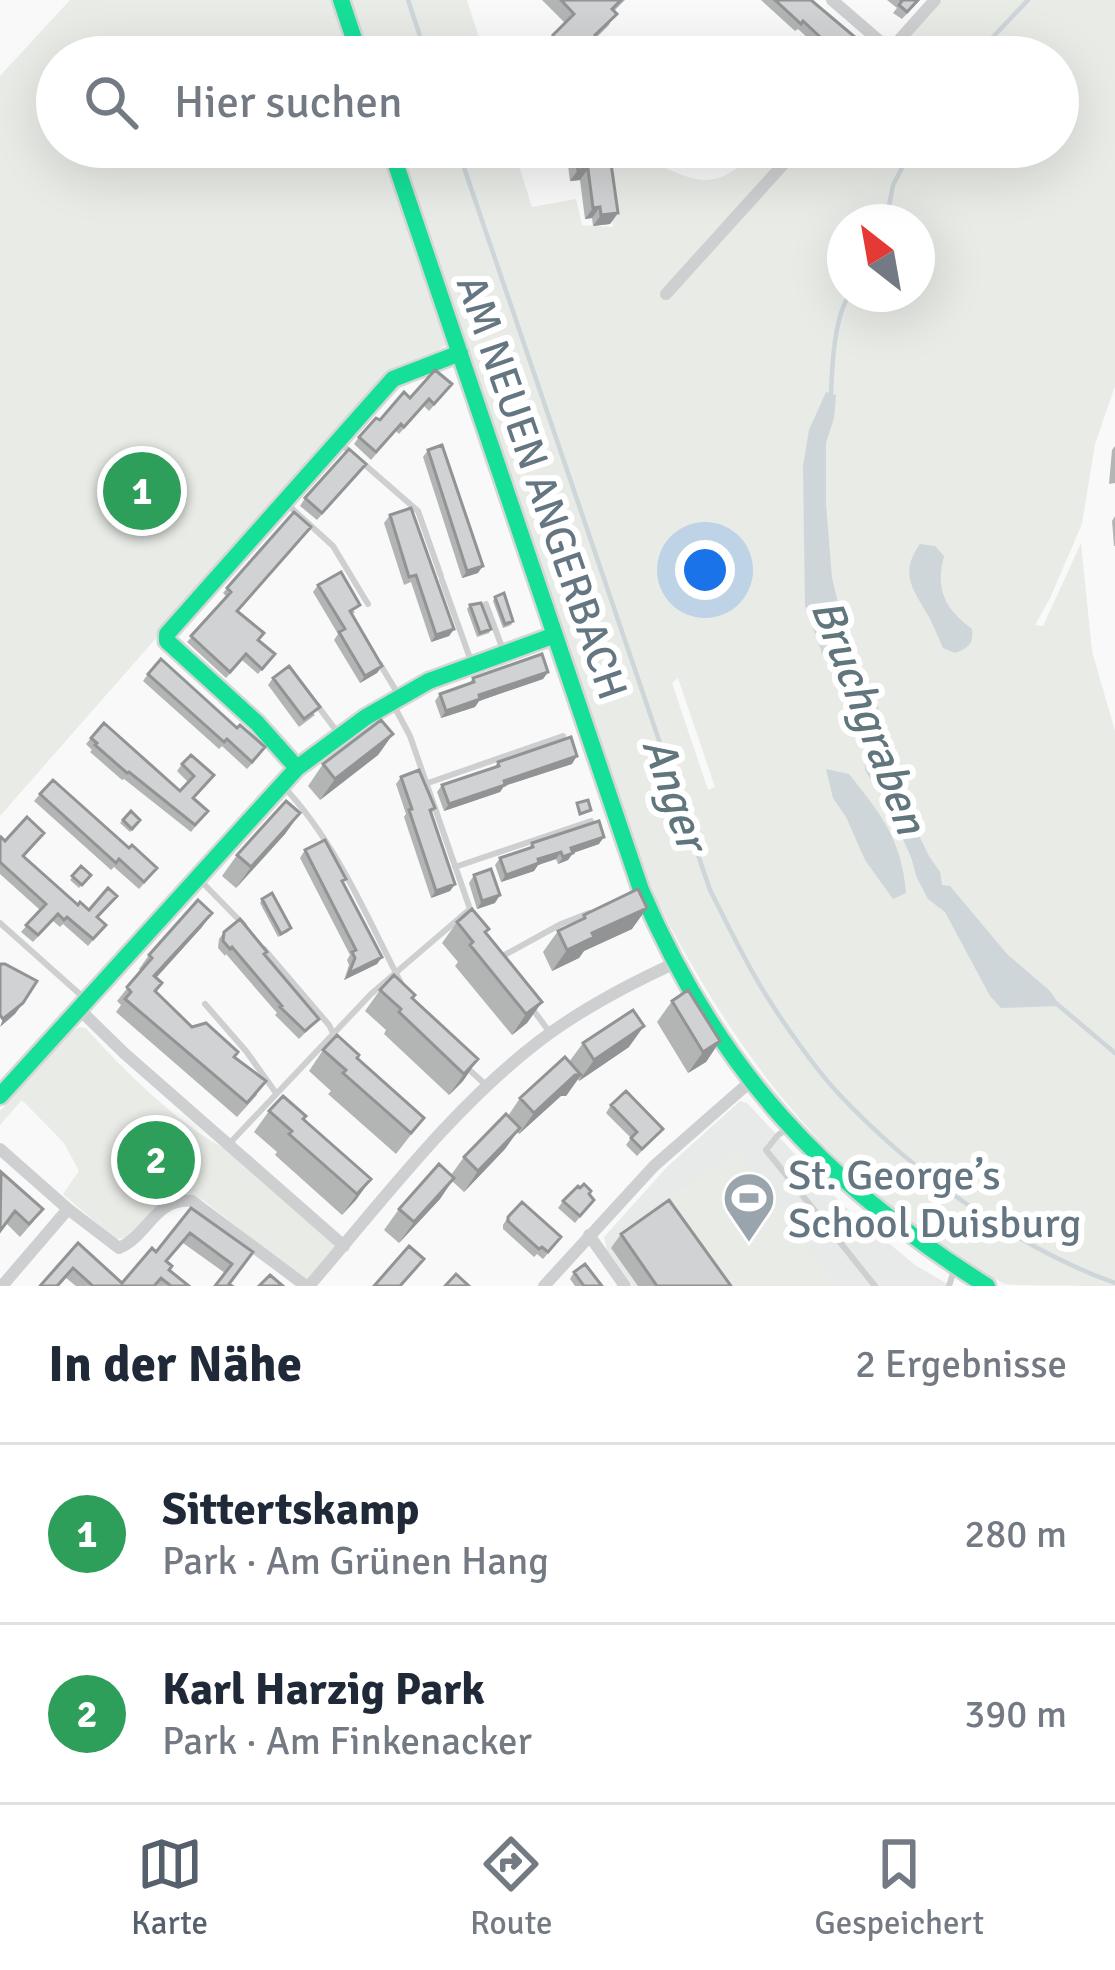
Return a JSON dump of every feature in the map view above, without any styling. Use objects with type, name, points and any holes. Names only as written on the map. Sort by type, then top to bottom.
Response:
[{"type":"street","points":[[340,0],[353,36]]},
{"type":"street","points":[[832,0],[869,36]]},
{"type":"street","points":[[903,36],[935,0]]},
{"type":"street","name":"AM NEUEN ANGERBACH","points":[[397,168],[641,890],[675,963],[751,1081],[843,1182],[987,1286]]},
{"type":"street","points":[[667,294],[781,168]]},
{"type":"street","points":[[297,768],[257,723],[166,641],[167,634],[393,379],[460,353]]},
{"type":"street","points":[[0,1096],[297,768],[429,681],[555,635]]},
{"type":"street","points":[[0,1149],[25,1165],[68,1209],[119,1248],[131,1242],[163,1208],[192,1201],[307,1286],[488,1087],[550,1033],[622,988],[675,963]]},
{"type":"street","points":[[81,1004],[124,1053],[344,1246]]},
{"type":"street","points":[[544,1286],[654,1166],[751,1081]]},
{"type":"street","points":[[2,1286],[68,1209]]},
{"type":"street","points":[[589,1235],[625,1286]]},
{"type":"lane","points":[[338,441],[418,512],[472,664]]},
{"type":"lane","points":[[284,502],[333,546],[368,604]]},
{"type":"lane","points":[[486,604],[504,653]]},
{"type":"lane","points":[[229,1144],[395,971],[470,909],[428,783],[380,662]]},
{"type":"lane","points":[[316,703],[340,736]]},
{"type":"lane","points":[[428,783],[563,736]]},
{"type":"lane","points":[[281,784],[307,811],[333,852],[404,988]]},
{"type":"lane","points":[[455,867],[592,821]]},
{"type":"lane","points":[[197,876],[247,929]]},
{"type":"lane","points":[[495,960],[601,908]]},
{"type":"lane","points":[[464,913],[468,924]]},
{"type":"lane","points":[[0,923],[81,1004]]},
{"type":"lane","points":[[261,946],[329,1024],[343,1053]]},
{"type":"lane","points":[[522,996],[550,1033]]},
{"type":"lane","points":[[205,1004],[276,1093]]},
{"type":"lane","points":[[454,1056],[488,1087]]},
{"type":"lane","points":[[790,1126],[766,1150],[875,1286]]},
{"type":"lane","points":[[418,1130],[434,1143]]},
{"type":"lane","points":[[949,1286],[956,1266]]},
{"type":"shaded area","points":[[70,0],[467,0],[478,36],[37,36]]},
{"type":"shaded area","points":[[942,0],[1115,0],[1115,386],[1095,444],[1082,524],[1035,625],[1043,626],[1081,543],[1092,651],[1115,731],[1115,1286],[1005,1284],[984,1272],[856,1177],[778,1093],[712,999],[654,896],[460,335],[440,349],[393,368],[0,816],[0,76],[36,37],[36,168],[520,168],[532,207],[576,199],[582,225],[613,227],[606,168],[666,168],[711,180],[736,168],[1079,168],[1079,36],[909,36]],"holes":[[[678,678],[715,787],[708,790],[672,683]]]},
{"type":"shaded area","points":[[80,1027],[171,1112],[226,1149],[338,1244],[306,1281],[204,1201],[187,1195],[163,1202],[137,1230],[115,1239],[63,1194],[79,1171],[64,1143],[22,1100],[0,1125],[0,1111]]},
{"type":"shaded area","name":"St. George’s School Duisburg","points":[[740,1101],[843,1205],[915,1265],[951,1286],[633,1286],[607,1250],[604,1237],[667,1167]]},
{"type":"shaded area","name":"St. George’s School Duisburg","points":[[737,1149],[836,1286],[723,1286],[662,1203]]},
{"type":"water","points":[[826,392],[836,395],[826,443],[832,578],[843,623],[877,702],[890,767],[942,885],[950,886],[1007,954],[1050,991],[1060,1006],[1001,1008],[990,996],[945,912],[928,899],[890,811],[865,770],[864,707],[825,661],[805,606],[803,466],[809,430]]},
{"type":"water","points":[[920,544],[935,546],[944,556],[945,598],[972,629],[969,645],[955,653],[943,648],[911,583],[910,565]]},
{"type":"water","points":[[826,769],[849,774],[880,815],[900,858],[906,893],[893,899],[865,860],[833,798]]},
{"type":"building","points":[[561,0],[621,0],[612,9],[617,14],[595,36],[554,36],[574,14]]},
{"type":"building","points":[[775,0],[811,0],[854,36],[819,36],[803,21],[801,24]]},
{"type":"building","points":[[901,0],[918,0],[907,12],[899,5]]},
{"type":"building","points":[[578,168],[612,168],[618,213],[601,215],[600,207],[593,208],[588,169]]},
{"type":"building","points":[[435,370],[452,384],[434,404],[429,399],[376,452],[359,437],[404,392],[410,398]]},
{"type":"building","points":[[442,445],[483,566],[467,571],[428,450]]},
{"type":"building","points":[[349,449],[366,464],[322,513],[305,498]]},
{"type":"building","points":[[411,508],[454,629],[436,635],[416,575],[409,577],[390,515]]},
{"type":"building","points":[[294,512],[311,527],[237,611],[264,633],[258,640],[275,654],[262,669],[246,654],[230,672],[191,636]]},
{"type":"building","points":[[341,572],[360,605],[350,611],[382,666],[365,676],[339,632],[345,629],[318,585]]},
{"type":"building","points":[[504,593],[513,621],[505,624],[495,597]]},
{"type":"building","points":[[481,603],[491,629],[480,633],[470,605]]},
{"type":"building","points":[[542,654],[548,672],[446,711],[440,694]]},
{"type":"building","points":[[161,659],[265,747],[252,762],[148,674]]},
{"type":"building","points":[[289,666],[320,707],[304,719],[273,678]]},
{"type":"building","points":[[381,720],[393,734],[335,779],[323,764]]},
{"type":"building","points":[[104,723],[180,791],[194,776],[182,764],[191,755],[214,775],[193,798],[208,811],[195,825],[95,745],[91,738]]},
{"type":"building","points":[[571,737],[577,756],[449,804],[442,785]]},
{"type":"building","points":[[419,770],[435,808],[430,810],[455,884],[436,891],[401,777]]},
{"type":"building","points":[[53,780],[157,868],[144,882],[40,794]]},
{"type":"building","points":[[588,800],[591,810],[580,814],[577,803]]},
{"type":"building","points":[[286,801],[300,813],[251,867],[237,855]]},
{"type":"building","points":[[131,811],[140,820],[132,829],[123,820]]},
{"type":"building","points":[[27,817],[44,833],[23,856],[78,905],[89,910],[108,888],[117,896],[97,917],[106,925],[93,939],[58,914],[38,935],[26,925],[46,904],[0,862],[0,839],[5,841]]},
{"type":"building","points":[[599,821],[604,837],[571,848],[573,853],[563,857],[561,852],[538,859],[539,863],[506,875],[500,858]]},
{"type":"building","points":[[325,840],[382,957],[349,973],[356,950],[305,850]]},
{"type":"building","points":[[81,866],[91,875],[82,885],[72,876]]},
{"type":"building","points":[[491,869],[500,895],[482,901],[474,875]]},
{"type":"building","points":[[638,889],[647,908],[567,950],[558,931]]},
{"type":"building","points":[[272,893],[291,928],[281,934],[262,899]]},
{"type":"building","points":[[198,900],[212,913],[154,976],[162,983],[155,991],[192,1027],[206,1023],[238,1052],[234,1057],[266,1081],[247,1103],[125,999],[131,992],[127,987],[152,958],[149,955]]},
{"type":"building","points":[[472,909],[542,1002],[526,1014],[457,922]]},
{"type":"building","points":[[240,919],[319,1019],[305,1031],[223,941],[224,932]]},
{"type":"building","points":[[0,964],[37,981],[23,1003],[3,1019],[0,1015]]},
{"type":"building","points":[[394,975],[478,1059],[464,1074],[380,990]]},
{"type":"building","points":[[688,990],[720,1041],[703,1052],[672,1001]]},
{"type":"building","points":[[633,1010],[644,1026],[594,1060],[583,1043]]},
{"type":"building","points":[[337,1035],[424,1118],[411,1133],[323,1050]]},
{"type":"building","points":[[565,1057],[581,1075],[575,1075],[534,1113],[520,1098]]},
{"type":"building","points":[[626,1091],[663,1129],[642,1149],[631,1138],[637,1132],[611,1105]]},
{"type":"building","points":[[283,1096],[371,1179],[357,1194],[269,1111]]},
{"type":"building","points":[[506,1114],[520,1128],[478,1171],[464,1157]]},
{"type":"building","points":[[439,1164],[454,1178],[414,1222],[399,1209]]},
{"type":"building","points":[[1,1172],[43,1209],[29,1224],[15,1211],[0,1231]]},
{"type":"building","points":[[584,1184],[594,1200],[580,1216],[563,1201]]},
{"type":"building","points":[[669,1200],[731,1286],[657,1286],[621,1234]]},
{"type":"building","points":[[522,1202],[561,1237],[548,1252],[508,1221]]},
{"type":"building","points":[[191,1208],[253,1252],[229,1284],[232,1286],[215,1286],[232,1264],[190,1233],[166,1261],[172,1266],[169,1270],[189,1286],[171,1286],[161,1278],[154,1286],[93,1286],[73,1268],[57,1286],[40,1286],[78,1243],[122,1283],[152,1248],[156,1252]]},
{"type":"building","points":[[409,1246],[424,1259],[400,1286],[374,1286]]},
{"type":"building","points":[[585,1264],[602,1286],[584,1286],[574,1272]]},
{"type":"building","points":[[456,1274],[469,1286],[445,1286]]},
{"type":"building","points":[[270,1275],[283,1286],[259,1286]]},
{"type":"waterway","name":"Anger","points":[[408,0],[420,36]]},
{"type":"waterway","name":"Bruchgraben","points":[[994,36],[1028,0]]},
{"type":"waterway","name":"Anger","points":[[464,168],[710,890],[758,982],[828,1082],[897,1150],[1002,1227],[1115,1283]]},
{"type":"waterway","name":"Bruchgraben","points":[[889,204],[902,168]]},
{"type":"waterway","name":"Bruchgraben","points":[[831,393],[842,312]]},
{"type":"waterway","name":"Bruchgraben","points":[[1057,1004],[1115,1053]]},
{"type":"traffic: fast","points":[[341,0],[353,36]]},
{"type":"traffic: fast","points":[[397,168],[641,890],[671,954],[704,1013],[781,1116],[875,1206],[987,1286]]},
{"type":"traffic: fast","points":[[297,768],[257,723],[167,641],[167,634],[393,379],[460,353]]},
{"type":"traffic: fast","points":[[0,1096],[297,768],[366,717],[429,681],[555,635]]},
{"type":"place","name":"Sittertskamp","points":[[142,491]]},
{"type":"place","name":"Karl Harzig Park","points":[[156,1160]]},
{"type":"place","name":"St. George’s School Duisburg","points":[[749,1244]]}]
